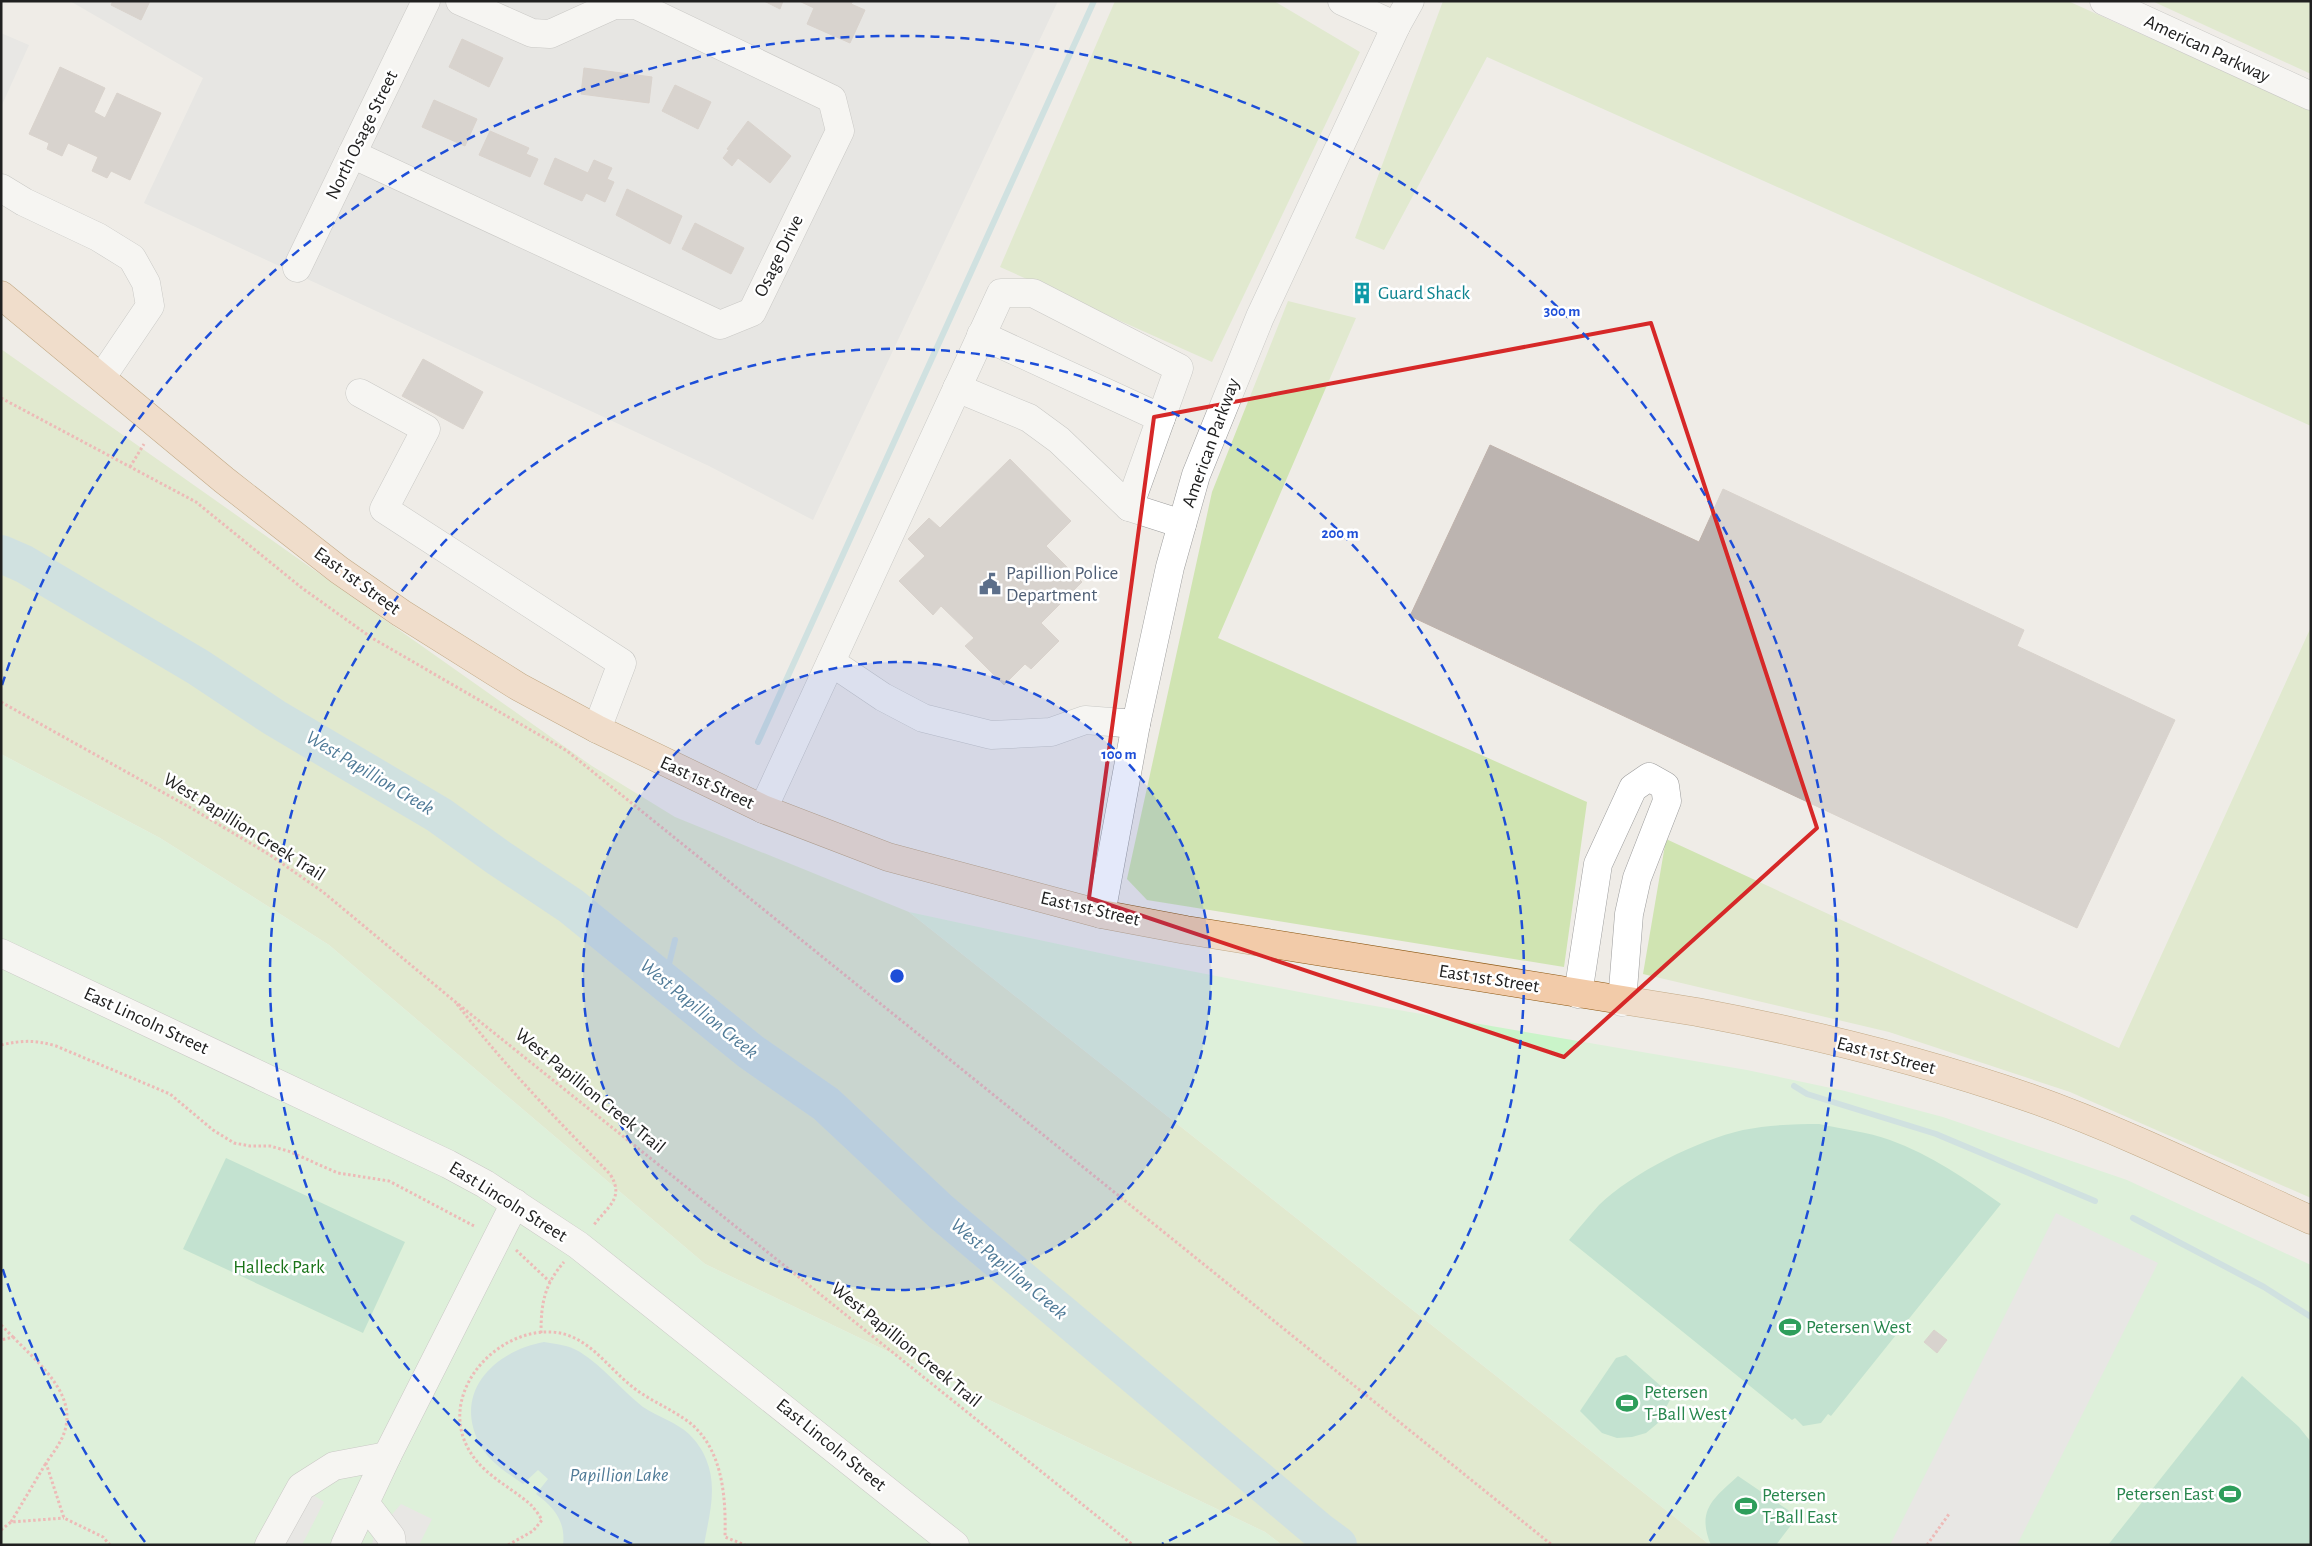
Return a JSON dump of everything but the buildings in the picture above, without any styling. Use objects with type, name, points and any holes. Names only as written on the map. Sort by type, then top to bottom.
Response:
[{"type":"main road","name":"East 1st Street","points":[[1,295],[224,480],[339,570],[401,614],[511,682],[597,729],[763,809],[888,857],[1101,914],[1186,930],[1622,1002],[1696,1012],[1780,1028],[1882,1053],[2030,1098],[2093,1122],[2311,1220]]},
{"type":"street","name":"North Osage Street","points":[[297,268],[426,1]]},
{"type":"street","name":"Osage Drive","points":[[352,154],[720,325],[752,312],[840,131],[832,99],[636,5],[614,5],[550,34],[529,31],[460,1]]},
{"type":"street","points":[[1342,1],[1396,26]]},
{"type":"street","name":"American Parkway","points":[[1101,914],[1136,724],[1170,567],[1196,475],[1260,317],[1396,26],[1410,1]]},
{"type":"street","name":"American Parkway","points":[[2104,1],[2311,96]]},
{"type":"street","points":[[1,188],[24,202],[98,237],[132,258],[146,283],[150,306],[102,377]]},
{"type":"street","points":[[763,809],[1001,294],[1033,293],[1179,368],[1129,508]]},
{"type":"street","points":[[981,336],[1161,418]]},
{"type":"street","points":[[957,388],[1029,418],[1059,440],[1129,508],[1182,524]]},
{"type":"street","points":[[360,393],[426,429],[384,509],[622,663],[597,729]]},
{"type":"street","points":[[831,662],[883,697],[923,718],[991,735],[1051,732],[1085,720],[1136,724]]},
{"type":"street","points":[[1578,994],[1598,864],[1634,788],[1649,777],[1665,786],[1667,802],[1637,878],[1629,914],[1622,1002]]},
{"type":"street","name":"East Lincoln Street","points":[[1,953],[448,1164],[485,1184],[578,1245],[955,1545]]},
{"type":"street","points":[[345,1545],[387,1456],[515,1203]]},
{"type":"street","points":[[269,1545],[301,1487],[334,1466],[387,1456]]},
{"type":"street","points":[[365,1503],[391,1536],[392,1545]]},
{"type":"path","points":[[1,398],[196,502],[302,588],[372,638],[567,751],[1552,1545]]},
{"type":"path","name":"West Papillion Creek Trail","points":[[1,702],[93,752],[270,855],[323,892],[454,1000],[1133,1545]]},
{"type":"path","points":[[454,1000],[491,1048],[538,1102],[610,1174],[617,1185],[616,1198],[556,1271],[544,1293],[541,1333]]},
{"type":"path","points":[[1,1045],[22,1040],[38,1041],[56,1046],[170,1094],[214,1130],[234,1143],[250,1146],[270,1146],[288,1151],[338,1173],[389,1181],[485,1232]]},
{"type":"path","points":[[508,1244],[550,1282]]},
{"type":"path","points":[[1,1325],[53,1378],[64,1397],[67,1417],[62,1439],[11,1522],[1,1530]]},
{"type":"path","points":[[508,1545],[533,1531],[542,1520],[532,1506],[493,1476],[469,1451],[461,1431],[465,1391],[473,1372],[484,1358],[501,1346],[523,1335],[553,1332],[590,1347],[629,1384],[688,1421],[707,1442],[722,1478],[726,1508],[725,1538],[745,1545]]},
{"type":"path","points":[[1,1340],[13,1337]]},
{"type":"path","points":[[46,1463],[64,1518]]},
{"type":"path","points":[[1927,1545],[1949,1514]]},
{"type":"path","points":[[11,1522],[64,1518],[103,1537],[110,1545]]},
{"type":"highlighted area","points":[[1651,323],[1817,828],[1564,1057],[1089,898],[1154,417]]},
{"type":"shaded area","points":[[70,1],[1058,1],[813,520],[709,466],[144,203],[203,78]]},
{"type":"shaded area","points":[[1,33],[29,45],[1,107]]},
{"type":"shaded area","points":[[2056,1213],[2158,1263],[2017,1545],[1953,1545],[1947,1542],[1945,1545],[1890,1545]]},
{"type":"shaded area","points":[[301,1487],[324,1502],[302,1545],[269,1545]]},
{"type":"shaded area","points":[[401,1504],[432,1519],[419,1545],[372,1545],[374,1535]]},
{"type":"green space","points":[[1115,1],[1274,1],[1360,52],[1212,362],[1000,267]]},
{"type":"green space","points":[[1443,1],[2068,1],[2311,111],[2311,426],[1487,57],[1384,250],[1355,238]]},
{"type":"green space","points":[[2152,1],[2311,1],[2311,74]]},
{"type":"green space","points":[[1288,301],[1356,318],[1218,638],[1587,802],[1564,967],[1147,900],[1127,879],[1212,492]]},
{"type":"green space","points":[[1,349],[592,766],[675,817],[909,912],[1710,1545],[1282,1545],[1265,1532],[705,1264],[329,945],[160,838],[1,754]]},
{"type":"green space","points":[[2311,627],[2311,1198],[2070,1092],[1889,1032],[1643,974],[1666,839],[2119,1048]]},
{"type":"green space","name":"Halleck Park","points":[[1,754],[160,838],[329,945],[705,1264],[1265,1532],[1282,1545],[1,1545]]},
{"type":"green space","points":[[909,912],[1123,958],[1346,1001],[1747,1070],[1845,1091],[1943,1117],[2127,1180],[2311,1265],[2311,1545],[1710,1545]]},
{"type":"green space","name":"Petersen West","points":[[1819,1124],[1873,1135],[1905,1146],[1948,1168],[2001,1204],[1831,1416],[1828,1414],[1821,1423],[1803,1426],[1795,1418],[1792,1420],[1569,1240],[1599,1205],[1613,1193],[1666,1159],[1706,1141],[1743,1130],[1781,1125]]},
{"type":"green space","points":[[226,1158],[405,1242],[363,1333],[183,1249]]},
{"type":"green space","name":"Petersen T-Ball West","points":[[1626,1355],[1672,1396],[1658,1423],[1646,1433],[1632,1437],[1617,1438],[1602,1433],[1580,1411],[1616,1358]]},
{"type":"green space","name":"Petersen East","points":[[2242,1376],[2299,1427],[2311,1442],[2311,1545],[2108,1545]]},
{"type":"green space","name":"Petersen T-Ball East","points":[[1738,1476],[1794,1514],[1795,1520],[1776,1545],[1711,1545],[1706,1523],[1710,1506],[1715,1498]]},
{"type":"water","name":"Papillion Lake","points":[[544,1342],[567,1346],[580,1352],[643,1407],[678,1426],[696,1442],[703,1452],[710,1470],[712,1491],[704,1545],[563,1545],[561,1522],[548,1504],[536,1494],[548,1479],[538,1470],[523,1484],[498,1466],[487,1455],[479,1443],[472,1424],[471,1407],[475,1391],[483,1376],[495,1364],[510,1354]]},
{"type":"waterway","points":[[758,742],[1094,1]]},
{"type":"waterway","name":"West Papillion Creek","points":[[1,554],[24,564],[198,667],[275,718],[439,815],[571,906],[751,1052],[826,1104],[940,1211],[1338,1545]]},
{"type":"waterway","points":[[665,980],[675,940]]},
{"type":"waterway","points":[[1794,1086],[1807,1094],[1936,1134],[2095,1201]]},
{"type":"waterway","points":[[2133,1218],[2264,1287],[2311,1317]]},
{"type":"place","name":"Guard Shack","points":[[1362,293]]},
{"type":"place","name":"Papillion Police Department","points":[[990,584]]},
{"type":"place","name":"Petersen West","points":[[1790,1327]]},
{"type":"place","name":"Petersen T-Ball West","points":[[1627,1403]]},
{"type":"place","name":"Petersen East","points":[[2230,1494]]},
{"type":"place","name":"Petersen T-Ball East","points":[[1746,1506]]}]
